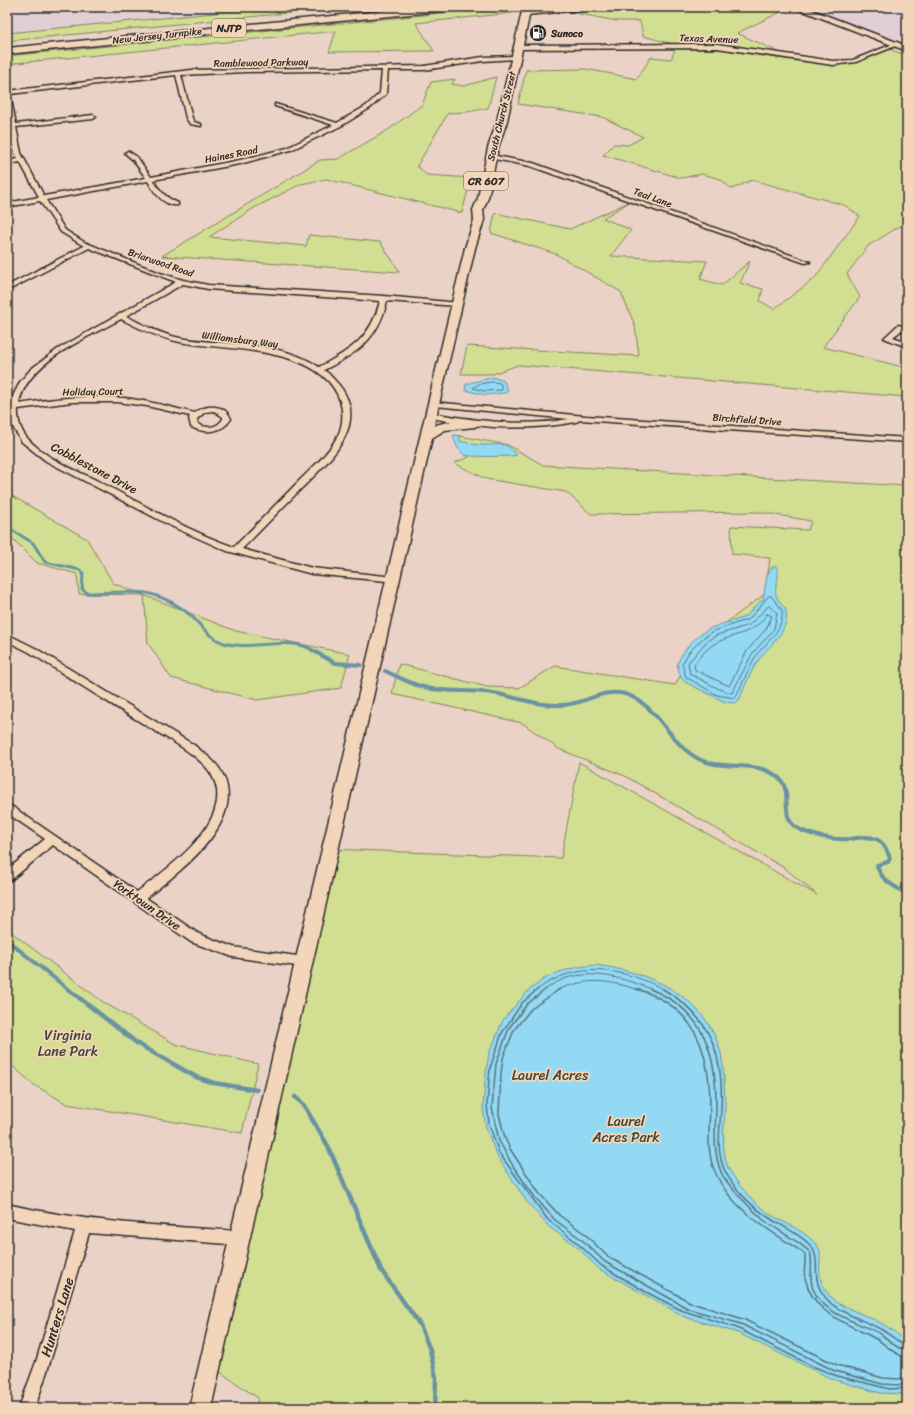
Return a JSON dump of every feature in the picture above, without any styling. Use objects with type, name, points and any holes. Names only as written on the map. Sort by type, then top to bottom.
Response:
[{"type":"highway","name":"New Jersey Turnpike","points":[[7,46],[400,7]]},
{"type":"highway","name":"New Jersey Turnpike","points":[[7,51],[451,7]]},
{"type":"main road","points":[[526,10],[592,7]]},
{"type":"main road","points":[[797,7],[907,49]]},
{"type":"main road","name":"South Church Street","points":[[470,248],[479,220],[478,210],[483,198],[491,157],[502,121],[526,10]]},
{"type":"main road","points":[[200,1408],[394,580],[425,437],[433,410],[470,248]]},
{"type":"main road","points":[[425,437],[442,427],[475,423]]},
{"type":"street","name":"Texas Avenue","points":[[517,47],[717,46],[833,63],[854,61],[895,45]]},
{"type":"street","name":"Ramblewood Parkway","points":[[7,93],[178,73],[246,70],[430,68],[483,59],[515,58]]},
{"type":"street","name":"Haines Road","points":[[7,205],[270,155],[297,146],[364,111],[383,94],[386,84],[385,69]]},
{"type":"street","points":[[178,73],[189,118],[192,123],[199,124]]},
{"type":"street","name":"Briarwood Road","points":[[7,93],[15,144],[22,160],[62,231],[89,246],[182,282],[231,289],[457,304]]},
{"type":"street","points":[[277,105],[339,125]]},
{"type":"street","points":[[12,126],[93,117]]},
{"type":"street","points":[[128,153],[139,161],[164,199],[176,204]]},
{"type":"street","name":"Teal Lane","points":[[491,157],[531,164],[808,262]]},
{"type":"street","points":[[7,163],[22,160]]},
{"type":"street","points":[[7,289],[89,246]]},
{"type":"street","name":"Cobblestone Drive","points":[[182,282],[120,316],[41,364],[26,378],[21,386],[14,407],[16,429],[26,442],[41,453],[208,541],[236,551],[312,571],[394,580]]},
{"type":"street","points":[[318,370],[349,354],[366,341],[379,320],[384,298]]},
{"type":"street","name":"Williamsburg Way","points":[[120,316],[148,330],[174,339],[202,344],[274,352],[297,359],[318,370],[333,382],[344,401],[346,423],[340,439],[322,462],[236,551]]},
{"type":"street","points":[[907,329],[901,326],[888,338],[907,345]]},
{"type":"street","name":"Holiday Court","points":[[14,407],[49,402],[108,399],[131,401],[195,415]]},
{"type":"street","name":"Birchfield Drive","points":[[433,410],[475,423],[518,427],[549,425],[586,418]]},
{"type":"street","name":"Birchfield Drive","points":[[433,410],[586,418],[907,440]]},
{"type":"street","points":[[7,637],[32,650],[190,748],[209,763],[221,782],[222,803],[214,825],[197,849],[137,898]]},
{"type":"street","name":"Yorktown Drive","points":[[7,807],[182,930],[220,948],[245,954],[304,962]]},
{"type":"street","points":[[7,877],[53,839]]},
{"type":"street","points":[[7,1211],[92,1227],[240,1238]]},
{"type":"street","name":"Hunters Lane","points":[[27,1408],[43,1362],[84,1225]]},
{"type":"shaded area","points":[[7,7],[279,7],[7,36]]},
{"type":"shaded area","points":[[800,7],[907,7],[907,48]]},
{"type":"green space","points":[[277,7],[349,7],[7,41],[7,33]]},
{"type":"green space","points":[[514,7],[512,13],[416,23],[434,51],[329,52],[336,31],[7,64],[7,56]]},
{"type":"green space","points":[[636,7],[781,7],[787,9],[737,33],[785,55],[847,63],[887,48],[907,56],[907,225],[900,226],[868,246],[847,274],[860,297],[823,347],[907,368],[907,397],[518,365],[493,374],[461,374],[467,346],[639,356],[635,326],[621,292],[556,254],[491,233],[495,213],[570,229],[633,200],[603,218],[631,230],[611,256],[707,261],[700,279],[722,285],[750,261],[740,283],[763,289],[760,301],[774,309],[815,278],[860,216],[844,205],[752,180],[732,189],[720,179],[702,174],[681,178],[603,155],[614,144],[628,145],[643,137],[602,117],[518,104],[526,70],[586,69],[637,79],[651,57],[671,59],[677,45],[643,36],[640,21],[616,21],[575,13]]},
{"type":"green space","points":[[496,77],[488,108],[467,112],[448,113],[417,166],[427,175],[471,178],[462,213],[326,179],[301,184],[254,208],[209,237],[306,246],[309,235],[380,242],[400,272],[162,256],[320,160],[338,159],[388,130],[422,105],[431,82],[455,79],[452,84],[464,86]]},
{"type":"green space","name":"Laurel Acres Park","points":[[454,435],[508,445],[543,465],[907,486],[907,1408],[256,1408],[258,1398],[210,1365],[329,849],[561,858],[579,762],[817,895],[786,869],[625,776],[559,749],[522,723],[392,694],[399,664],[487,687],[519,688],[555,666],[675,685],[700,642],[765,594],[770,558],[732,554],[731,526],[808,530],[811,521],[760,512],[591,514],[566,492],[486,479],[454,463],[469,457]]},
{"type":"green space","points":[[7,493],[87,539],[113,583],[144,595],[79,594],[77,574],[37,563],[7,533]]},
{"type":"green space","points":[[144,595],[236,631],[350,654],[341,688],[257,700],[171,678],[148,643]]},
{"type":"green space","name":"Virginia Lane Park","points":[[7,929],[103,1002],[175,1044],[258,1064],[242,1133],[67,1104],[34,1085],[7,1061]]},
{"type":"water","points":[[493,377],[504,381],[508,391],[505,393],[485,395],[465,390],[466,384]]},
{"type":"water","points":[[454,435],[460,436],[460,441],[472,444],[502,444],[517,455],[465,455],[458,447],[453,437]]},
{"type":"water","points":[[776,566],[778,578],[775,590],[779,601],[785,608],[786,623],[779,636],[757,663],[748,678],[739,700],[735,703],[725,702],[685,682],[681,678],[677,664],[684,651],[694,640],[712,627],[745,616],[763,600],[767,575],[772,567]]},
{"type":"water","points":[[595,965],[635,973],[654,980],[688,1001],[702,1015],[713,1033],[721,1053],[725,1101],[724,1152],[728,1167],[742,1188],[760,1207],[809,1237],[818,1247],[820,1250],[820,1274],[822,1285],[832,1299],[837,1303],[893,1330],[907,1345],[906,1392],[902,1394],[880,1393],[832,1379],[738,1333],[685,1317],[599,1269],[575,1245],[549,1227],[527,1202],[497,1156],[486,1128],[483,1108],[489,1054],[503,1020],[528,991],[544,979],[559,972],[578,967]]},
{"type":"waterway","points":[[7,527],[33,543],[45,562],[80,570],[83,573],[82,589],[87,593],[130,592],[151,594],[166,600],[189,614],[209,634],[224,643],[235,645],[294,644],[304,646],[312,650]]},
{"type":"waterway","points":[[312,650],[335,663],[361,665]]},
{"type":"waterway","points":[[385,671],[421,687],[485,692],[535,703],[552,705],[569,704],[608,693],[625,694],[646,706],[679,744],[699,759],[719,765],[762,769],[780,779],[786,791],[787,811],[789,818],[797,828],[815,835],[829,838],[849,839],[866,837],[879,840],[885,847],[890,858],[888,862],[877,865],[881,875],[888,882],[907,894]]},
{"type":"waterway","points":[[7,940],[69,990]]},
{"type":"waterway","points":[[68,989],[138,1044],[196,1077],[214,1083],[257,1090]]},
{"type":"waterway","points":[[295,1097],[303,1104],[328,1146],[381,1270],[420,1325],[430,1350],[436,1378],[435,1408]]},
{"type":"place","name":"Sunoco","points":[[538,33]]},
{"type":"park label","name":"Laurel Acres","points":[[550,1075]]}]
